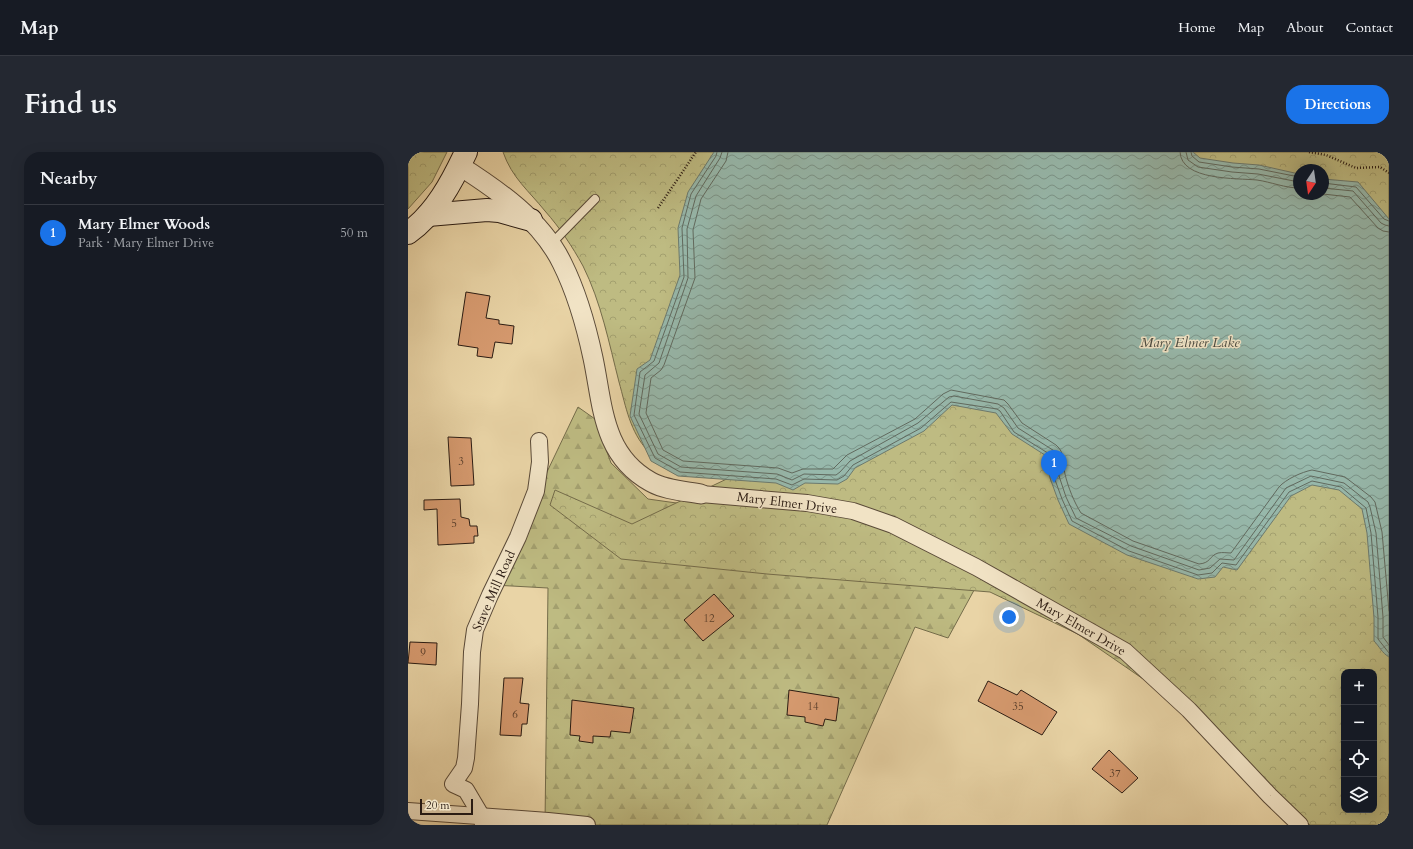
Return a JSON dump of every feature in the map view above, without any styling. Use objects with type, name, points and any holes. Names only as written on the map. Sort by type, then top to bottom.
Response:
[{"type":"main road","points":[[408,233],[428,216],[442,197],[463,159]]},
{"type":"main road","points":[[428,216],[487,210],[499,211],[531,220]]},
{"type":"street","name":"Mary Elmer Drive","points":[[463,159],[486,183],[531,220],[551,244],[562,262],[580,304],[593,359],[601,404],[609,433],[617,451],[639,474],[662,487],[701,494],[807,503],[853,511],[893,525],[976,567],[1125,651],[1189,710],[1270,796],[1300,825]]},
{"type":"street","name":"Stave Mill Road","points":[[482,821],[466,790],[453,784],[464,768],[466,758],[472,652],[475,630],[518,537],[536,490],[540,462],[539,441]]},
{"type":"street","points":[[408,811],[482,821],[548,821],[587,825]]},
{"type":"lane","points":[[551,244],[595,199]]},
{"type":"path","points":[[658,208],[696,152]]},
{"type":"path","points":[[1309,152],[1326,155],[1356,168],[1380,167],[1389,173]]},
{"type":"green space","points":[[408,152],[447,152],[432,182],[408,209]]},
{"type":"green space","name":"Mary Elmer Lake","points":[[503,152],[1389,152],[1389,825],[1310,825],[1128,658],[990,592],[767,574],[621,559],[550,505],[555,490],[632,524],[733,476],[648,451],[642,444],[629,419],[600,308],[583,266],[561,231],[521,184],[511,169]]},
{"type":"green space","points":[[578,407],[595,419],[611,463],[648,499],[826,524],[1341,671],[1341,813],[1377,813],[1389,825],[1300,825],[1207,723],[985,570],[948,638],[915,627],[827,825],[562,825],[545,823],[548,588],[493,585]]},
{"type":"water","name":"Mary Elmer Lake","points":[[714,152],[1193,152],[1200,158],[1259,165],[1293,173],[1293,200],[1329,200],[1329,180],[1358,182],[1389,219],[1389,657],[1374,641],[1374,618],[1367,533],[1362,509],[1339,490],[1312,485],[1291,496],[1237,570],[1223,567],[1215,577],[1198,579],[1127,555],[1069,524],[1050,478],[1048,457],[1012,434],[996,413],[952,405],[924,431],[855,468],[847,479],[838,484],[805,483],[793,490],[776,483],[678,476],[651,461],[630,416],[637,369],[650,360],[680,275],[678,228],[688,192]]},
{"type":"building","points":[[466,292],[490,296],[486,318],[499,320],[499,324],[514,326],[512,344],[495,342],[492,358],[477,356],[478,348],[458,345]]},
{"type":"building","points":[[448,437],[471,438],[474,485],[451,486]]},
{"type":"building","points":[[460,499],[461,517],[469,519],[470,526],[477,526],[478,536],[474,536],[474,543],[438,545],[437,509],[424,510],[424,500]]},
{"type":"building","points":[[714,594],[734,616],[703,641],[684,620]]},
{"type":"building","points":[[410,642],[437,643],[436,665],[408,663]]},
{"type":"building","points":[[504,678],[523,678],[520,703],[529,704],[527,724],[522,724],[521,736],[500,735]]},
{"type":"building","points":[[988,681],[1017,695],[1021,690],[1057,712],[1042,735],[978,701]]},
{"type":"building","points":[[789,690],[839,698],[836,721],[825,719],[823,726],[805,722],[805,717],[787,715]]},
{"type":"building","points":[[572,700],[634,708],[630,733],[611,731],[610,737],[593,736],[593,743],[579,741],[580,736],[570,735]]},
{"type":"building","points":[[1109,750],[1138,778],[1122,793],[1092,769]]},
{"type":"place","name":"Mary Elmer Woods","points":[[1054,483]]}]
